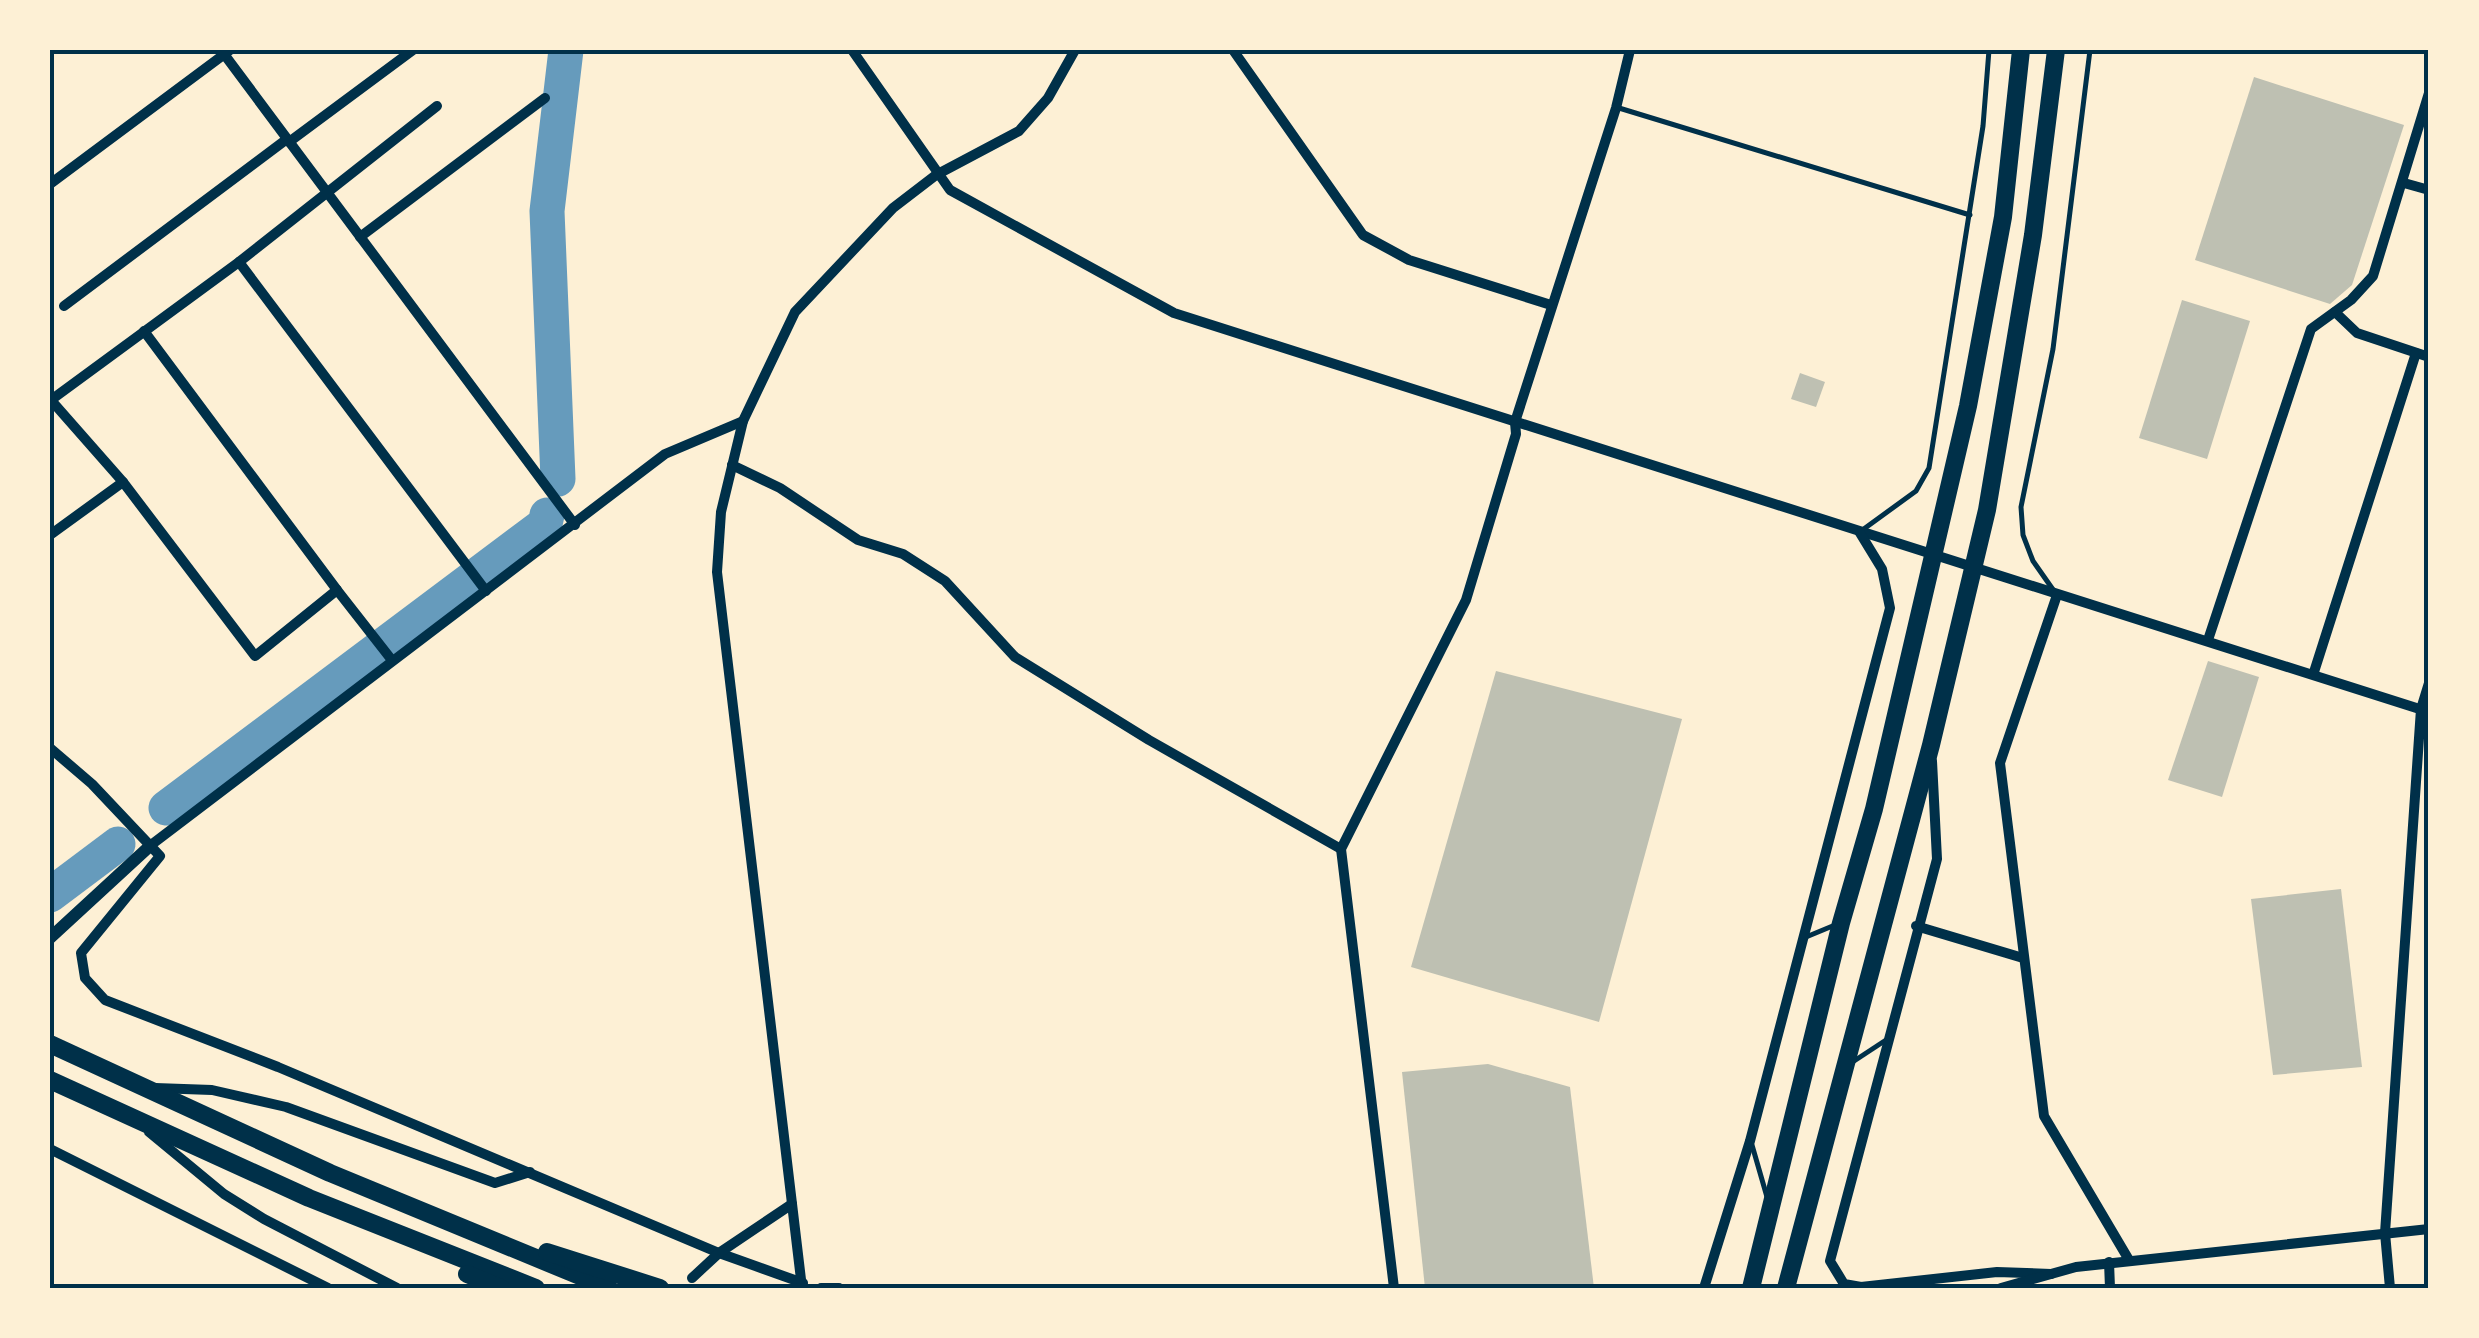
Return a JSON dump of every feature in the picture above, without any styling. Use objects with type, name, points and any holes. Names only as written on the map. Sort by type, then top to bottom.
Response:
[{"type":"highway","points":[[1751,1284],[1840,924],[1874,809],[1991,292],[2021,50]]},
{"type":"highway","points":[[1786,1288],[1931,745],[1987,510],[2015,348],[2056,50]]},
{"type":"highway","points":[[50,1044],[432,1217],[609,1288]]},
{"type":"highway","points":[[50,1080],[309,1198],[536,1288]]},
{"type":"highway","points":[[309,1198],[390,1241],[501,1288]]},
{"type":"highway","points":[[432,1217],[660,1288]]},
{"type":"street","points":[[64,306],[413,50]]},
{"type":"street","points":[[852,50],[950,190],[1174,313],[1932,557],[2314,672],[2425,710]]},
{"type":"street","points":[[50,748],[160,856],[147,878],[81,953],[85,978],[105,1000],[804,1286],[717,572],[720,512],[743,421],[795,312],[893,208],[936,175],[1020,131],[1048,98],[1075,50]]},
{"type":"street","points":[[1233,50],[1362,235],[1409,260],[1552,305]]},
{"type":"street","points":[[1394,1288],[1342,849],[1466,600],[1516,434],[1515,422],[1616,108],[1630,50]]},
{"type":"street","points":[[50,184],[225,51],[575,525]]},
{"type":"street","points":[[2208,640],[2311,330],[2373,276],[2429,93]]},
{"type":"street","points":[[360,237],[545,98]]},
{"type":"street","points":[[337,590],[255,656],[123,482],[50,399],[239,262],[437,106]]},
{"type":"street","points":[[2404,182],[2429,190]]},
{"type":"street","points":[[239,262],[486,591]]},
{"type":"street","points":[[2335,312],[2357,334],[2429,356]]},
{"type":"street","points":[[144,330],[391,659]]},
{"type":"street","points":[[2314,672],[2416,353]]},
{"type":"street","points":[[50,938],[150,845],[664,454],[743,421]]},
{"type":"street","points":[[732,464],[780,488],[858,540],[904,554],[945,581],[1015,657],[1175,756],[1342,849]]},
{"type":"street","points":[[50,535],[123,482]]},
{"type":"street","points":[[1704,1288],[1750,1141],[1806,937],[1890,608],[1882,569],[1859,532]]},
{"type":"street","points":[[2057,595],[2000,764],[2044,1116],[2129,1260]]},
{"type":"street","points":[[2390,1288],[2385,1233],[2429,683]]},
{"type":"street","points":[[1931,745],[1937,859],[1916,926],[1830,1260],[1844,1284],[1861,1287],[1997,1272],[2051,1274]]},
{"type":"street","points":[[1916,926],[2023,958]]},
{"type":"street","points":[[144,1088],[242,1095],[495,1183],[530,1172]]},
{"type":"street","points":[[128,1116],[237,1202],[397,1288]]},
{"type":"street","points":[[50,1149],[328,1288]]},
{"type":"street","points":[[692,1278],[718,1253],[792,1204]]},
{"type":"street","points":[[2000,1288],[2110,1262],[2429,1228]]},
{"type":"street","points":[[2110,1262],[2110,1288]]},
{"type":"street","points":[[2038,1288],[2051,1274]]},
{"type":"street","points":[[822,1288],[838,1288]]},
{"type":"lane","points":[[1859,532],[1916,491],[1929,468],[1970,215],[1989,50]]},
{"type":"lane","points":[[2057,595],[2033,562],[2023,535],[2020,507],[2053,348],[2090,50]]},
{"type":"lane","points":[[1616,108],[1970,215]]},
{"type":"lane","points":[[1806,937],[1840,924]]},
{"type":"lane","points":[[1845,1068],[1886,1040]]},
{"type":"lane","points":[[1750,1141],[1769,1205]]},
{"type":"building","points":[[2254,77],[2404,125],[2352,285],[2330,304],[2195,260]]},
{"type":"building","points":[[2182,300],[2250,321],[2207,459],[2139,438]]},
{"type":"building","points":[[1800,373],[1825,382],[1816,407],[1791,399]]},
{"type":"building","points":[[2208,661],[2259,677],[2222,797],[2168,780]]},
{"type":"building","points":[[1496,671],[1682,719],[1599,1022],[1411,967]]},
{"type":"building","points":[[2341,889],[2362,1067],[2273,1075],[2251,899]]},
{"type":"building","points":[[1488,1064],[1570,1087],[1594,1288],[1425,1288],[1402,1072]]},
{"type":"waterway","points":[[558,479],[547,211],[566,50]]},
{"type":"waterway","points":[[166,808],[545,524],[547,515]]},
{"type":"waterway","points":[[50,895],[118,844]]}]
